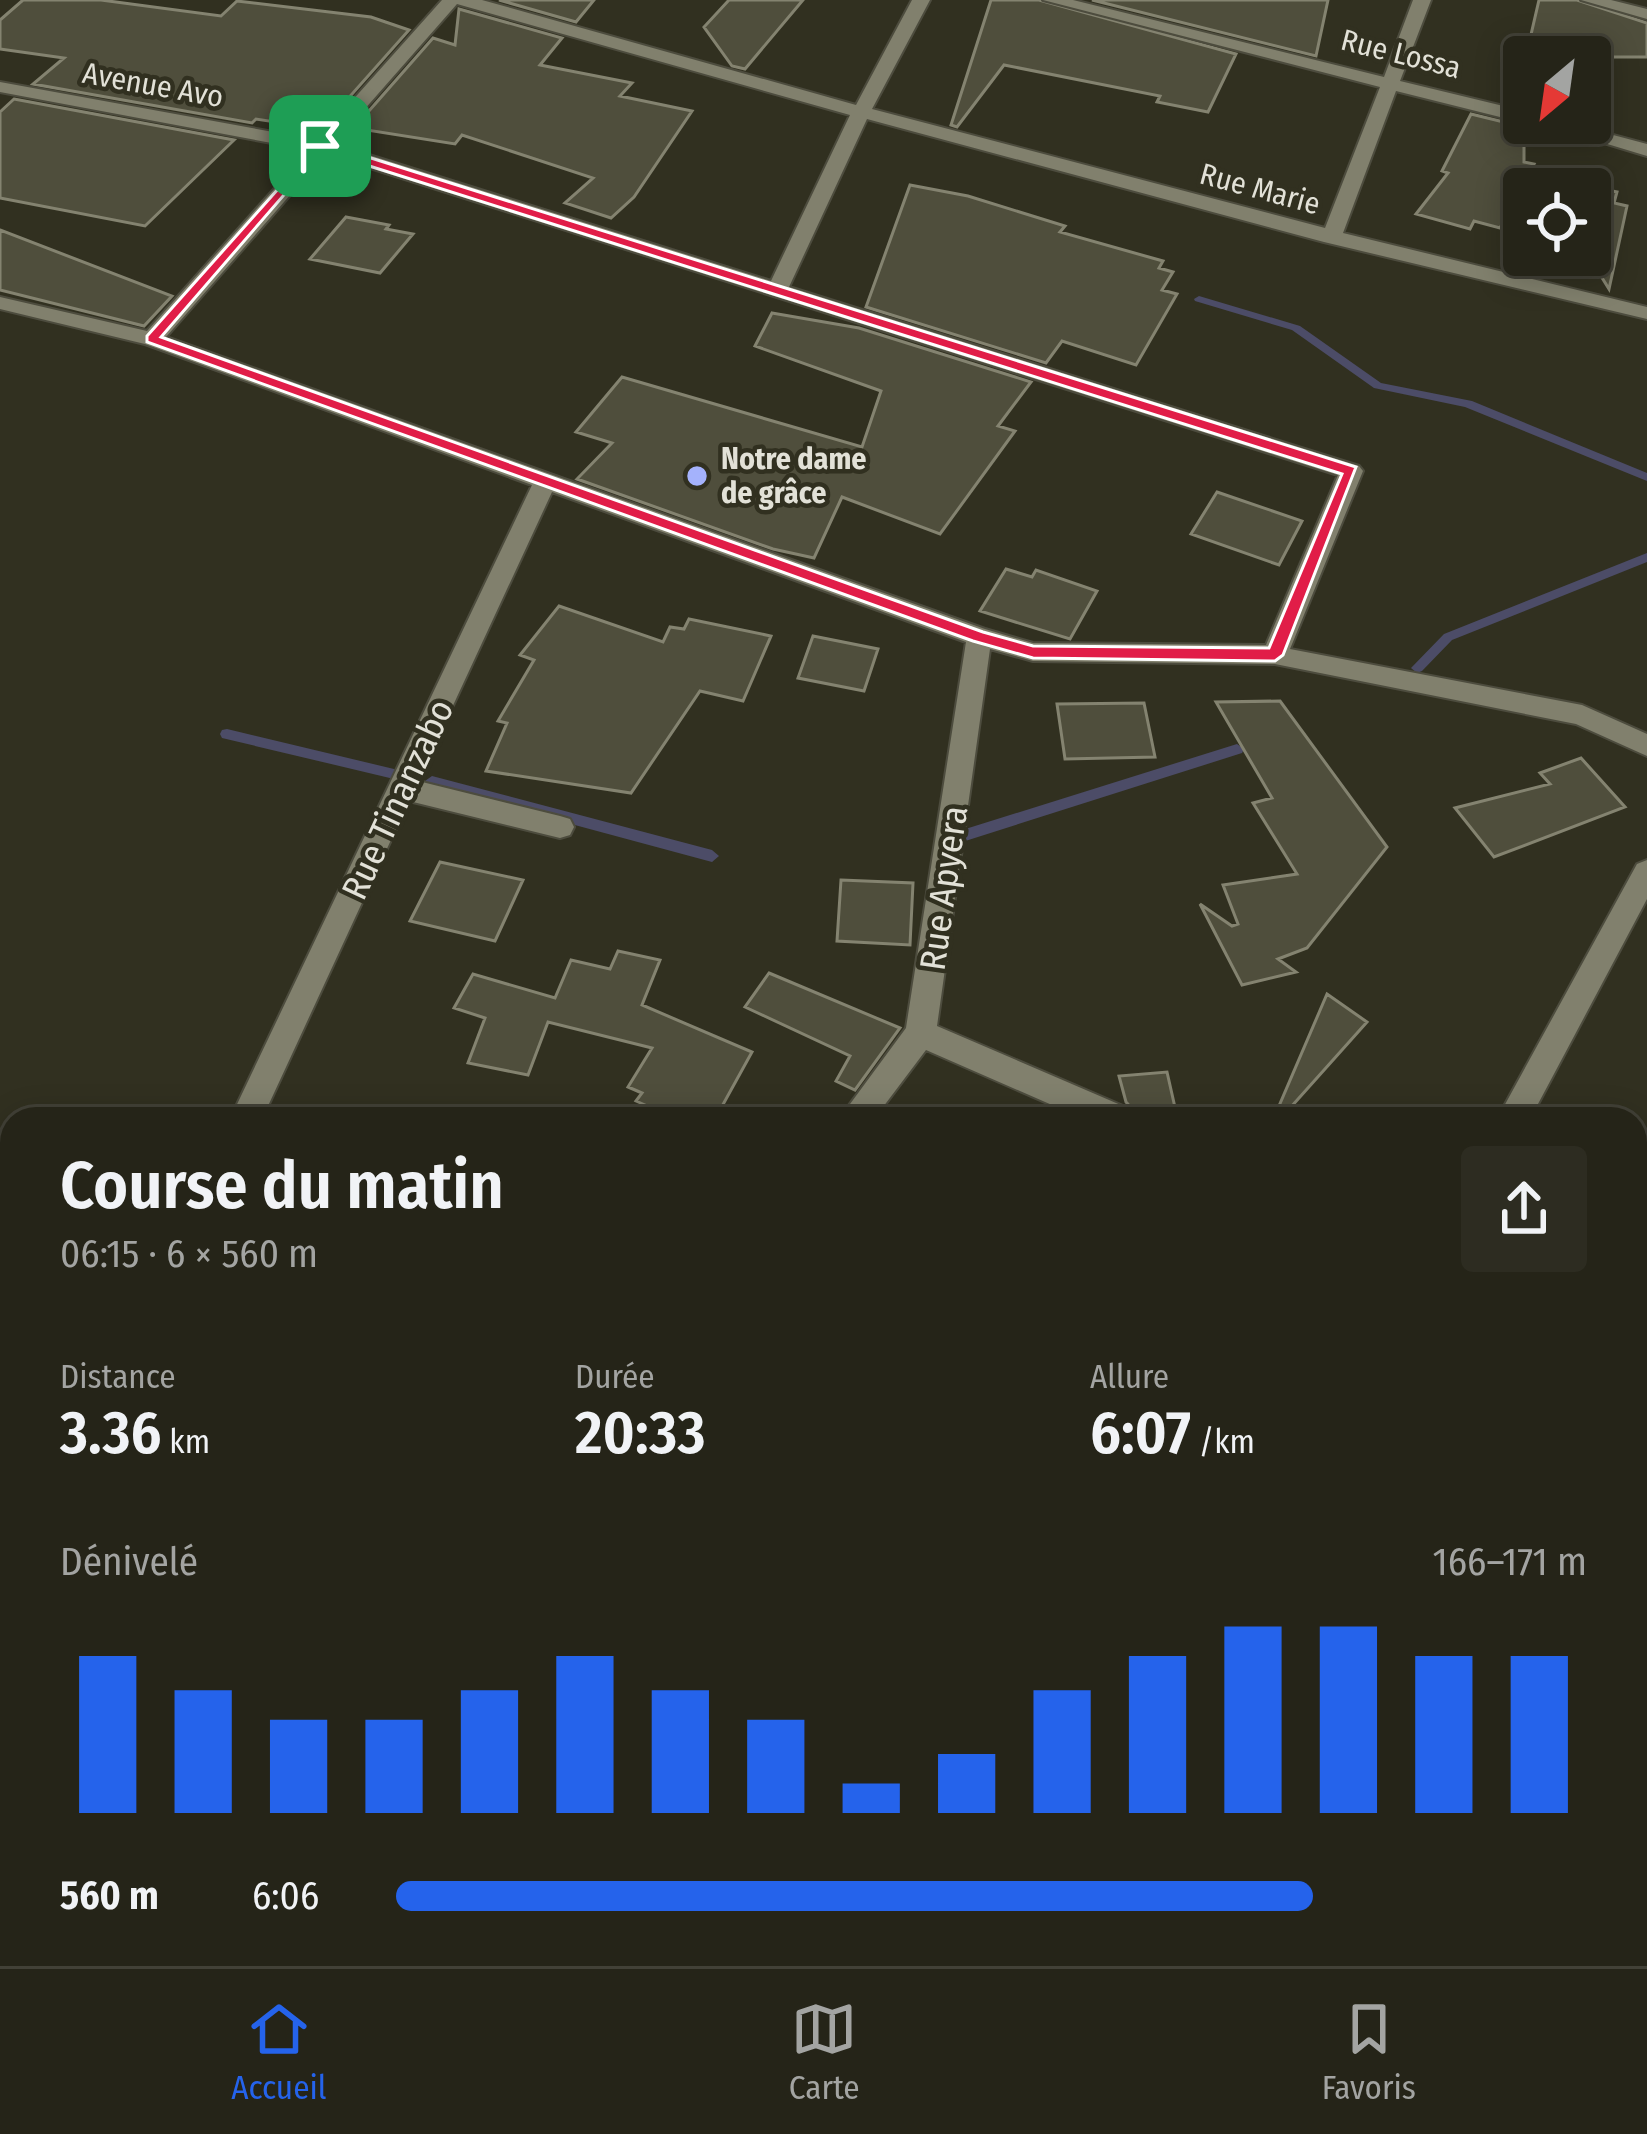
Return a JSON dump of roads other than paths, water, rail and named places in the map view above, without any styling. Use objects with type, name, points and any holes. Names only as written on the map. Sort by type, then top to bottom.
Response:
[{"type":"street","points":[[152,339],[452,0]]},
{"type":"street","name":"Rue Marie","points":[[463,0],[860,114],[1330,238],[1647,313]]},
{"type":"street","points":[[778,289],[860,114],[921,0]]},
{"type":"street","name":"Rue Lossa","points":[[1052,0],[1503,111]]},
{"type":"street","points":[[1330,238],[1422,0]]},
{"type":"street","points":[[1589,0],[1647,14]]},
{"type":"street","name":"Avenue Avo","points":[[0,87],[320,146],[1351,471],[1275,655]]},
{"type":"street","points":[[1611,140],[1647,150]]},
{"type":"street","points":[[0,303],[152,339],[979,637],[1033,652],[1275,655],[1582,715],[1647,746]]},
{"type":"street","name":"Rue Tinanzabo","points":[[252,1107],[547,478]]},
{"type":"street","name":"Rue Apyera","points":[[865,1107],[920,1033],[979,637]]},
{"type":"street","points":[[401,788],[560,827]]},
{"type":"street","points":[[1520,1107],[1647,872]]},
{"type":"street","points":[[920,1033],[1091,1107]]},
{"type":"waterway","points":[[1199,299],[1296,328],[1378,386],[1468,404],[1647,477]]},
{"type":"waterway","points":[[1417,668],[1448,637],[1647,557]]},
{"type":"waterway","points":[[227,734],[394,774]]},
{"type":"waterway","points":[[959,837],[1237,749]]},
{"type":"waterway","points":[[432,781],[712,856]]},
{"type":"place","name":"Notre dame de grâce","points":[[697,476]]}]
